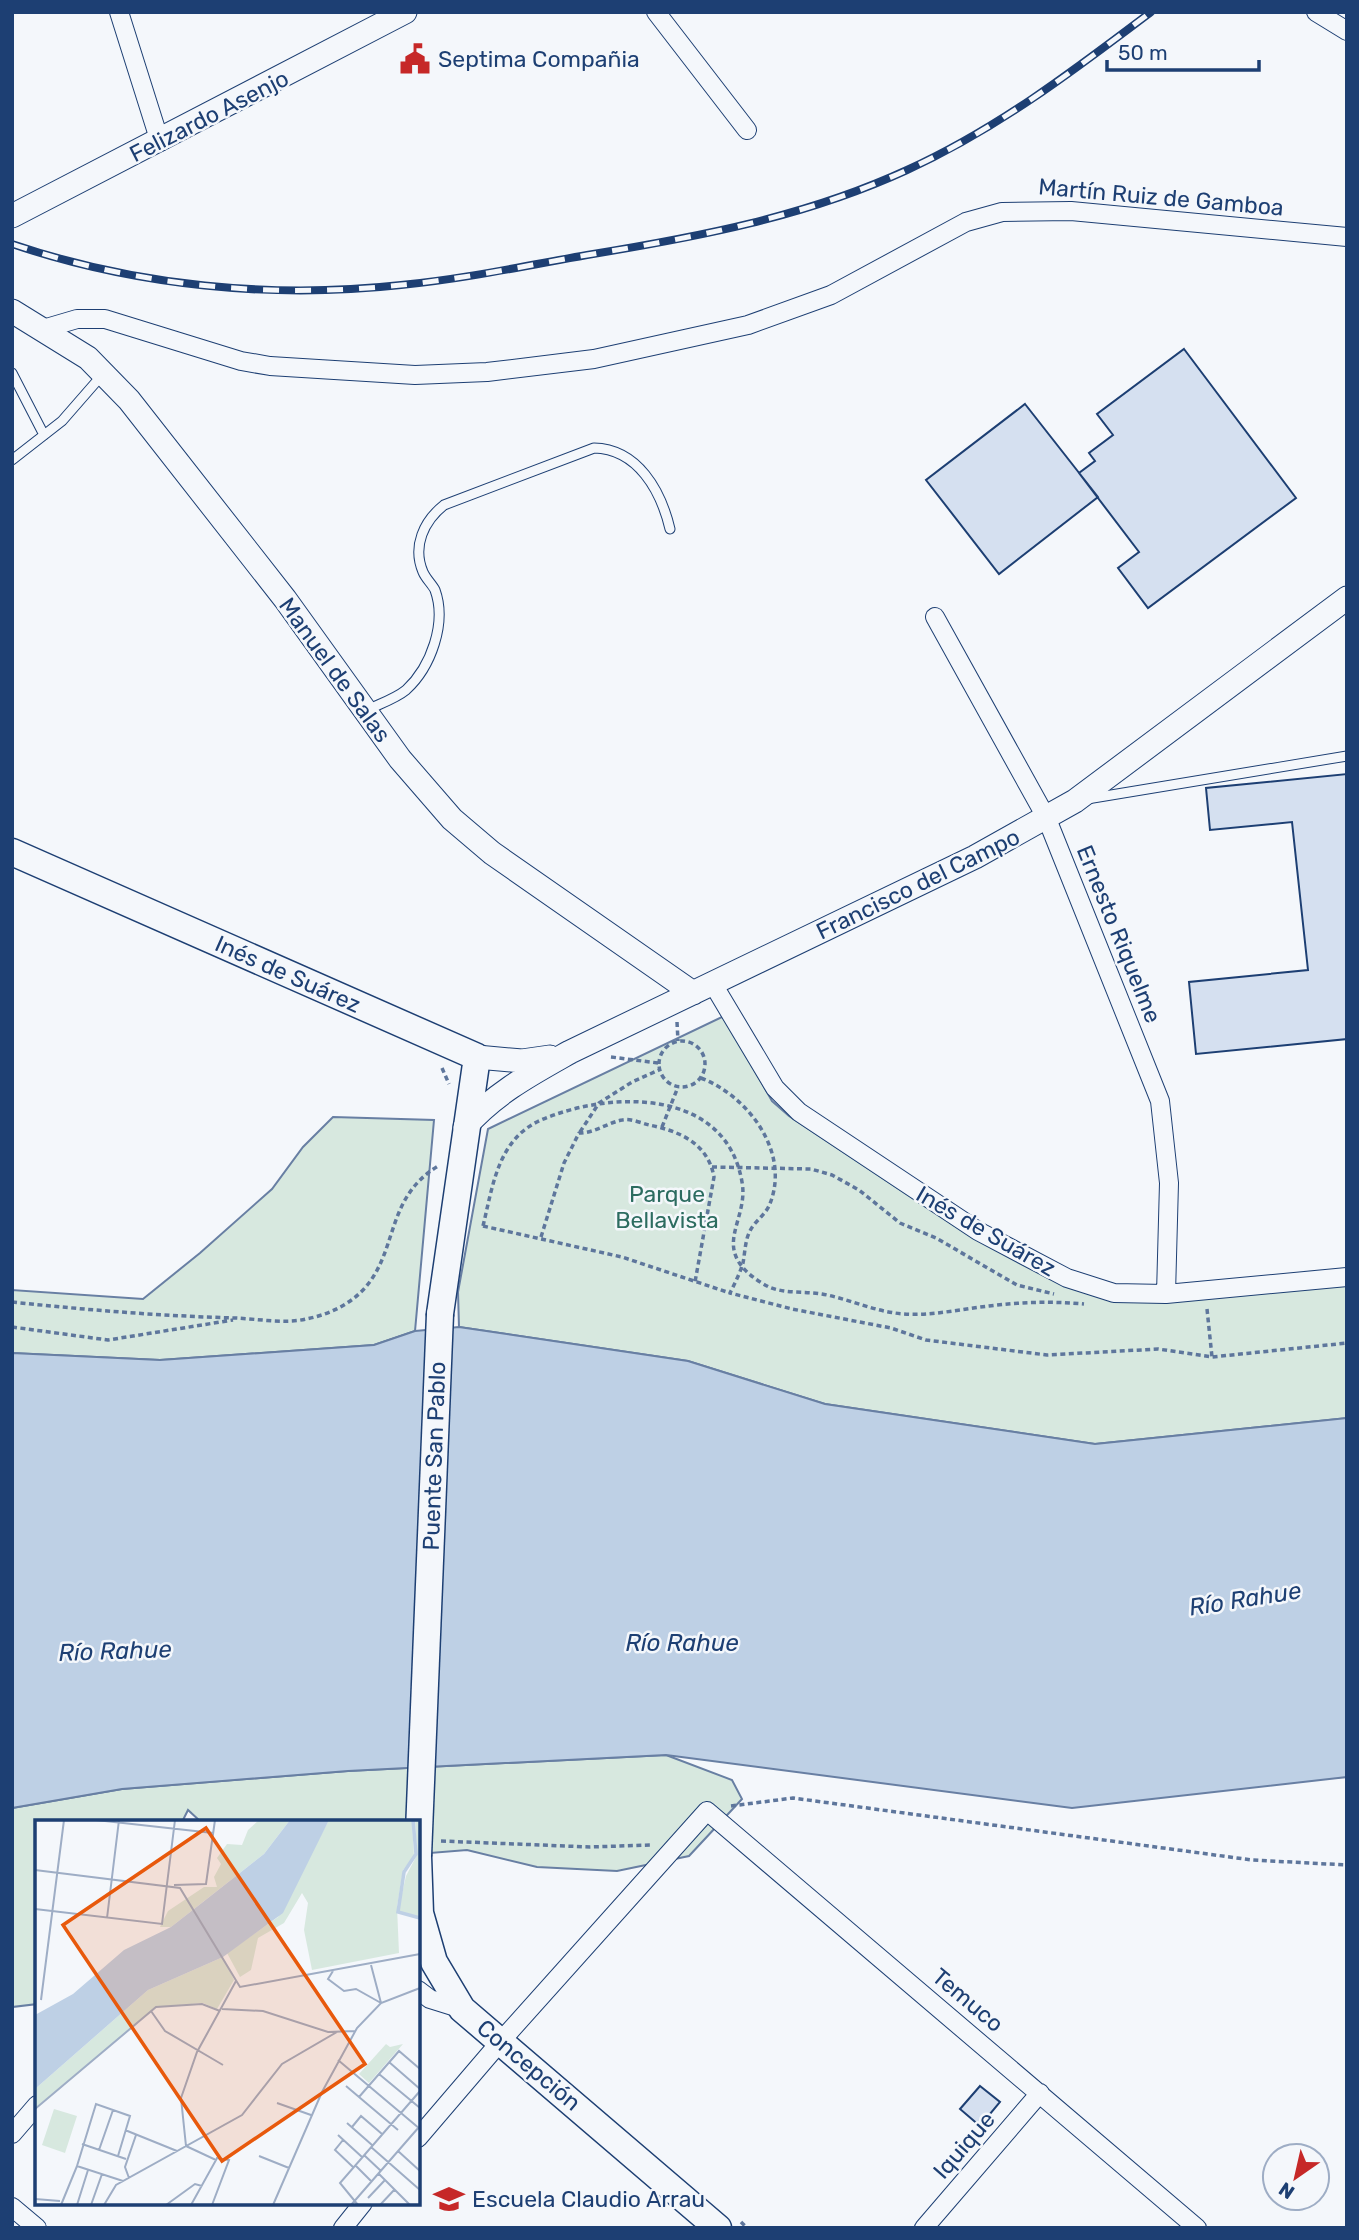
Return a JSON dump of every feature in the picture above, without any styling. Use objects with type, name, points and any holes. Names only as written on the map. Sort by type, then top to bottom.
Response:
[{"type":"main road","name":"Inés de Suárez","points":[[12,852],[477,1057]]},
{"type":"main road","name":"Puente San Pablo","points":[[425,1848],[440,1314],[477,1057]]},
{"type":"main road","name":"Concepción","points":[[425,1848],[420,1913],[434,1962],[462,2009],[718,2228]]},
{"type":"street","points":[[118,12],[160,142]]},
{"type":"street","name":"Felizardo Asenjo","points":[[12,216],[160,142],[405,12]]},
{"type":"street","points":[[656,12],[747,130]]},
{"type":"street","points":[[1316,12],[1347,31]]},
{"type":"street","name":"Martín Ruiz de Gamboa","points":[[43,329],[77,319],[105,319],[230,358],[270,366],[415,374],[487,372],[594,359],[748,325],[831,295],[957,226],[1002,212],[1071,211],[1347,237]]},
{"type":"street","name":"Manuel de Salas","points":[[12,311],[43,329],[104,372],[285,599],[435,802],[471,835],[703,989]]},
{"type":"street","name":"Francisco del Campo","points":[[465,1128],[482,1108],[510,1086],[570,1052],[1047,819],[1075,801],[1347,598]]},
{"type":"street","name":"Ernesto Riquelme","points":[[935,617],[1047,819],[1160,1101],[1169,1183],[1166,1294]]},
{"type":"street","name":"Inés de Suárez","points":[[703,989],[775,1088],[799,1112],[978,1231],[1067,1278],[1114,1293],[1166,1294],[1347,1277]]},
{"type":"street","name":"Inés de Suárez","points":[[477,1057],[522,1061],[570,1052]]},
{"type":"street","points":[[420,2136],[707,1811]]},
{"type":"street","name":"Temuco","points":[[707,1811],[1197,2228]]},
{"type":"street","points":[[420,1992],[430,1999],[462,2009]]},
{"type":"street","name":"Iquique","points":[[924,2228],[1040,2093]]},
{"type":"street","points":[[12,2134],[35,2107]]},
{"type":"street","points":[[342,2228],[361,2205]]},
{"type":"street","points":[[12,2207],[37,2228]]},
{"type":"lane","points":[[12,460],[79,405],[104,372]]},
{"type":"lane","points":[[12,373],[44,435]]},
{"type":"lane","points":[[366,711],[404,691],[429,657],[437,631],[437,603],[435,588],[420,564],[419,545],[429,520],[444,505],[594,448],[606,449],[625,456],[644,473],[660,499],[670,529]]},
{"type":"lane","points":[[1075,801],[1347,756]]},
{"type":"path","points":[[666,1023],[676,1018],[678,1041]]},
{"type":"path","points":[[678,1041],[694,1044],[700,1049],[705,1064],[701,1077],[691,1086],[678,1087],[666,1082],[659,1070],[658,1063],[664,1048],[678,1041]]},
{"type":"path","points":[[612,1050],[601,1056],[658,1063]]},
{"type":"path","points":[[437,1062],[447,1077],[449,1087]]},
{"type":"path","points":[[541,1237],[564,1163],[579,1133],[599,1103],[632,1082],[659,1070]]},
{"type":"path","points":[[701,1077],[724,1088],[750,1110],[764,1135],[772,1167],[773,1194],[764,1215],[750,1230],[742,1266],[730,1293]]},
{"type":"path","points":[[662,1128],[678,1087]]},
{"type":"path","points":[[712,1167],[739,1168],[772,1167],[811,1169],[832,1175],[859,1191],[900,1223],[936,1238],[1017,1285],[1090,1305],[1037,1302],[934,1313],[893,1313],[821,1294],[780,1291],[758,1280],[742,1266],[734,1250],[744,1196],[739,1168],[728,1143],[702,1116],[672,1106],[599,1103],[555,1114],[534,1123],[516,1137],[496,1171],[483,1226],[622,1257],[730,1293],[891,1328],[926,1340],[1047,1354],[1158,1349],[1212,1357],[1347,1343]]},
{"type":"path","points":[[579,1133],[624,1119],[686,1136],[705,1152],[713,1177],[695,1282]]},
{"type":"path","points":[[12,1302],[142,1315],[304,1320],[339,1309],[363,1290],[379,1264],[404,1199],[419,1178],[444,1163],[443,1175]]},
{"type":"path","points":[[1194,1310],[1220,1307]]},
{"type":"path","points":[[1207,1310],[1212,1357]]},
{"type":"path","points":[[12,1327],[108,1340],[242,1318]]},
{"type":"path","points":[[707,1811],[752,1801],[793,1798],[1252,1860],[1347,1865]]},
{"type":"path","points":[[425,1848],[658,1845]]},
{"type":"green space","name":"Parque Bellavista","points":[[724,1016],[772,1101],[789,1116],[969,1235],[1114,1297],[1347,1283],[1347,1418],[1095,1444],[825,1404],[688,1361],[459,1327],[458,1292],[488,1129]]},
{"type":"green space","points":[[333,1117],[434,1120],[415,1331],[374,1345],[160,1360],[12,1353],[12,1290],[143,1299],[272,1189],[303,1147]]},
{"type":"green space","points":[[666,1755],[732,1780],[742,1799],[689,1856],[617,1871],[537,1867],[467,1850],[420,1854],[420,1820],[199,1820],[188,1810],[183,1820],[35,1820],[35,2004],[12,2007],[12,1808],[122,1789],[348,1771]]},
{"type":"water","name":"Río Rahue","points":[[459,1327],[688,1361],[825,1404],[1095,1444],[1347,1418],[1347,1777],[1072,1808],[666,1755],[348,1771],[122,1789],[12,1808],[12,1353],[160,1360],[374,1345],[415,1331]]},
{"type":"building","points":[[1184,349],[1296,498],[1148,608],[1118,568],[1139,552],[1079,473],[1095,461],[1089,453],[1113,435],[1097,414]]},
{"type":"building","points":[[1025,404],[1098,497],[999,574],[926,480]]},
{"type":"building","points":[[1347,774],[1347,1039],[1196,1054],[1189,982],[1308,970],[1292,822],[1210,830],[1206,788]]},
{"type":"building","points":[[980,2086],[1000,2102],[980,2126],[960,2109]]},
{"type":"railway","points":[[12,244],[107,270],[156,279],[205,286],[303,290],[352,289],[447,279],[710,233],[829,201],[940,154],[1033,98],[1151,12]]},
{"type":"place","name":"Septima Compañia","points":[[415,59]]},
{"type":"place","name":"Escuela Claudio Arrau","points":[[449,2199]]}]
